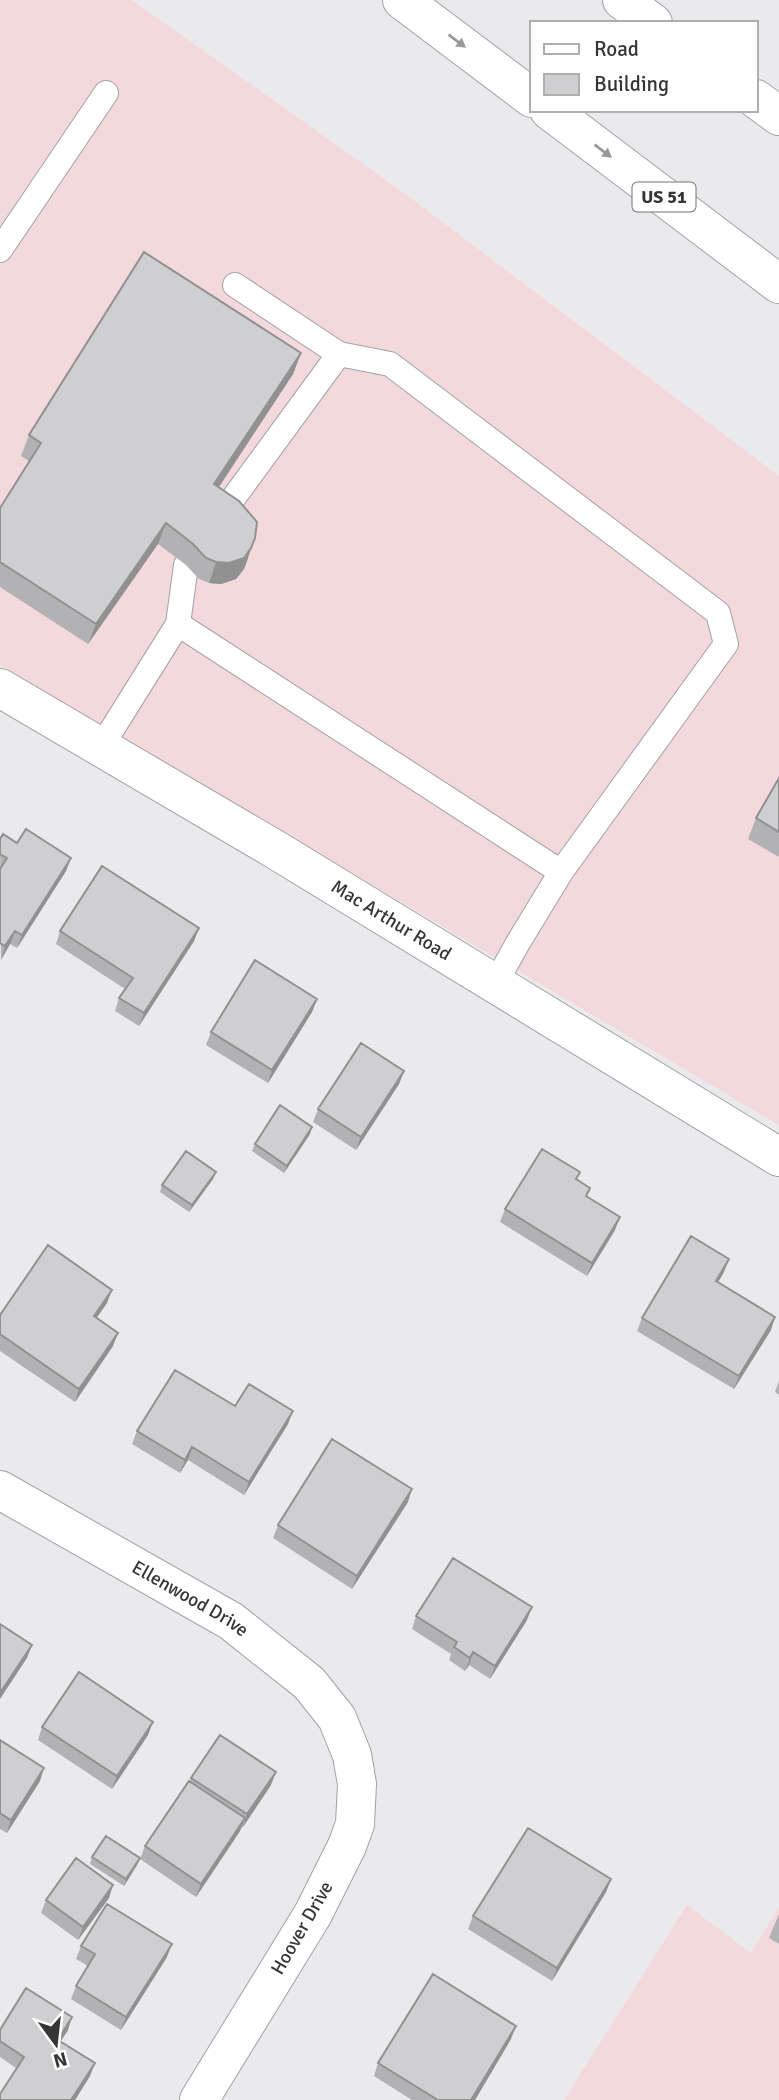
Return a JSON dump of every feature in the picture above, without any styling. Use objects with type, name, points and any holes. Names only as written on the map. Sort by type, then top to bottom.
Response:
[{"type":"street","points":[[402,0],[530,96]]},
{"type":"street","points":[[622,0],[650,21]]},
{"type":"street","points":[[758,100],[779,116]]},
{"type":"street","name":"US 51","points":[[552,112],[779,284]]},
{"type":"street","name":"Mac Arthur Road","points":[[0,688],[275,850],[779,1157]]},
{"type":"street","name":"Ellenwood Drive","points":[[0,1490],[231,1621],[309,1683],[337,1718],[347,1742]]},
{"type":"street","name":"Hoover Drive","points":[[199,2100],[313,1914],[347,1846],[355,1824],[357,1784],[347,1742]]},
{"type":"lane","points":[[0,250],[106,93]]},
{"type":"lane","points":[[235,285],[339,354],[390,364],[718,613],[726,644],[561,872],[495,984]]},
{"type":"lane","points":[[221,515],[339,354]]},
{"type":"lane","points":[[101,747],[178,624],[186,565]]},
{"type":"lane","points":[[178,624],[561,872]]},
{"type":"shaded area","points":[[0,0],[132,0],[404,193],[779,476],[779,1125],[0,665]]},
{"type":"shaded area","points":[[687,1905],[751,1953],[779,1907],[779,2100],[564,2100]]},
{"type":"building","points":[[144,252],[301,353],[214,484],[239,501],[257,522],[255,538],[244,558],[229,563],[206,558],[166,523],[96,624],[0,562],[0,508],[41,443],[29,435]]},
{"type":"building","points":[[779,778],[779,832],[756,818]]},
{"type":"building","points":[[26,829],[71,858],[22,935],[15,931],[5,946],[0,943],[0,869],[7,858],[0,854],[0,839],[3,834],[17,843]]},
{"type":"building","points":[[102,866],[199,928],[144,1013],[119,998],[133,978],[60,931]]},
{"type":"building","points":[[255,960],[317,999],[272,1070],[211,1032]]},
{"type":"building","points":[[361,1043],[404,1071],[361,1137],[318,1109]]},
{"type":"building","points":[[280,1105],[312,1127],[287,1166],[255,1144]]},
{"type":"building","points":[[542,1149],[580,1172],[576,1179],[590,1188],[586,1196],[620,1217],[592,1263],[505,1209]]},
{"type":"building","points":[[186,1151],[216,1172],[192,1205],[162,1185]]},
{"type":"building","points":[[691,1236],[729,1259],[716,1281],[775,1317],[739,1376],[642,1318]]},
{"type":"building","points":[[48,1245],[112,1290],[94,1316],[118,1333],[79,1389],[0,1334],[0,1315]]},
{"type":"building","points":[[175,1370],[235,1406],[249,1384],[293,1411],[249,1482],[192,1447],[185,1460],[137,1431]]},
{"type":"building","points":[[332,1439],[412,1489],[357,1576],[278,1525]]},
{"type":"building","points":[[453,1558],[532,1607],[495,1666],[473,1652],[470,1658],[454,1647],[457,1642],[416,1616]]},
{"type":"building","points":[[0,1624],[32,1645],[0,1693]]},
{"type":"building","points":[[79,1672],[153,1722],[117,1776],[42,1727]]},
{"type":"building","points":[[220,1735],[276,1772],[247,1814],[191,1778]]},
{"type":"building","points":[[0,1740],[44,1768],[11,1820],[0,1813]]},
{"type":"building","points":[[189,1781],[245,1818],[201,1884],[145,1846]]},
{"type":"building","points":[[528,1828],[611,1879],[557,1968],[473,1916]]},
{"type":"building","points":[[106,1836],[140,1858],[126,1879],[92,1857]]},
{"type":"building","points":[[76,1858],[113,1885],[83,1927],[46,1900]]},
{"type":"building","points":[[107,1904],[172,1944],[126,2017],[76,1986],[95,1954],[81,1946]]},
{"type":"building","points":[[433,1974],[516,2026],[471,2100],[438,2100],[378,2063]]},
{"type":"building","points":[[26,1988],[72,2017],[58,2040],[95,2063],[71,2100],[0,2100],[0,2094],[24,2057],[0,2041],[0,2030]]}]
